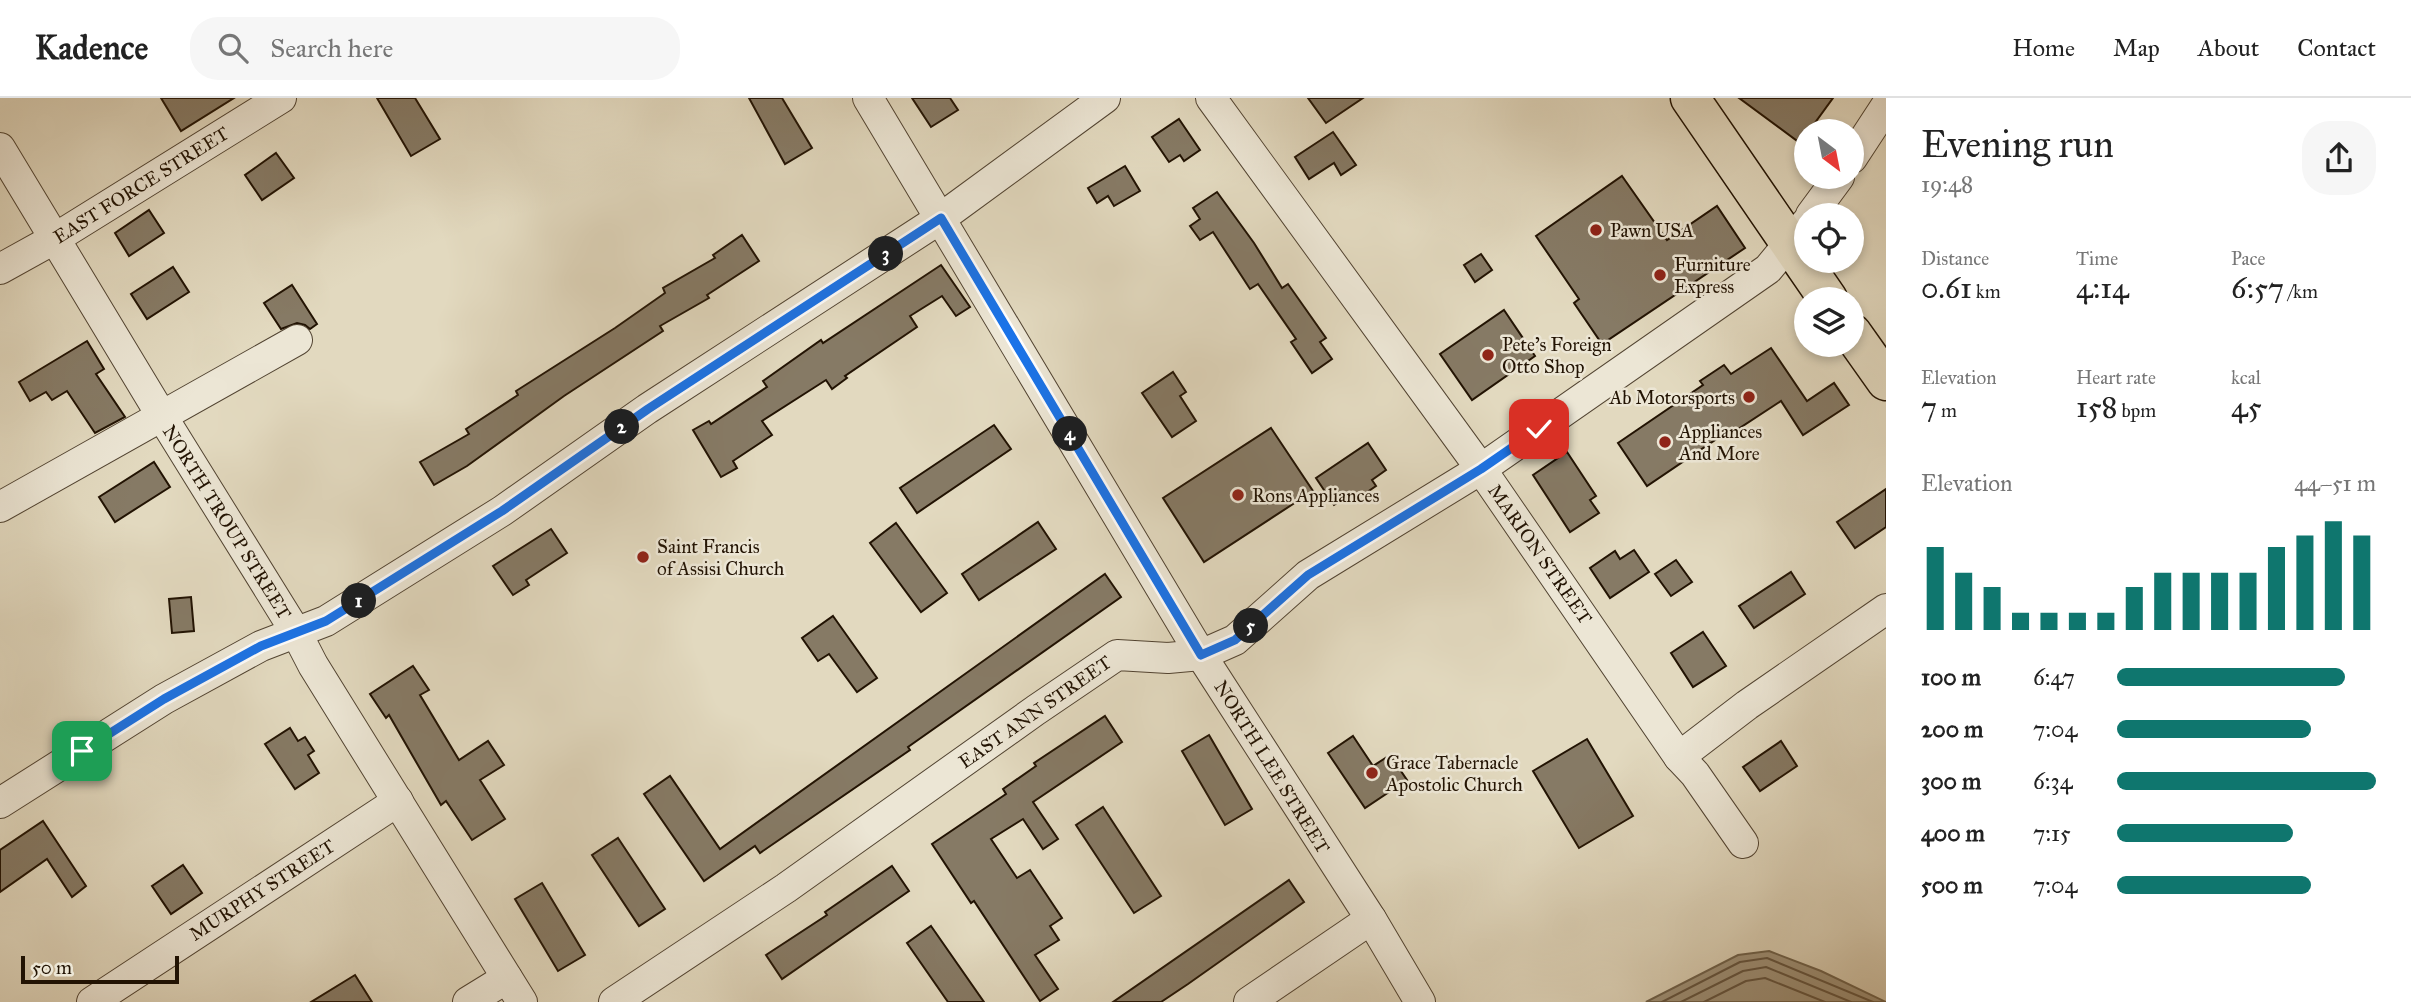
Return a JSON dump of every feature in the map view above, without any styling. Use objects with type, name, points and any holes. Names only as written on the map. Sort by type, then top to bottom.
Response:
[{"type":"main road","points":[[1690,98],[1794,218]]},
{"type":"main road","points":[[1864,350],[1886,381]]},
{"type":"street","name":"EAST FORCE STREET","points":[[0,269],[54,239],[281,98]]},
{"type":"street","name":"NORTH LEE STREET","points":[[867,98],[1201,655],[1371,919],[1420,1002]]},
{"type":"street","points":[[0,803],[164,699],[261,646],[326,621],[502,511],[648,409],[941,218],[1105,98]]},
{"type":"street","name":"MARION STREET","points":[[1211,98],[1481,469],[1679,757],[1695,774],[1743,843]]},
{"type":"street","points":[[1864,140],[1886,106]]},
{"type":"street","name":"NORTH TROUP STREET","points":[[0,148],[297,634],[313,665],[514,990]]},
{"type":"street","name":"EAST ANN STREET","points":[[614,1002],[786,888],[1035,710],[1117,655],[1168,658],[1201,655],[1235,640],[1308,575],[1481,469],[1768,269],[1794,237]]},
{"type":"street","points":[[0,508],[297,340]]},
{"type":"street","points":[[1679,757],[1747,705],[1886,609]]},
{"type":"street","name":"MURPHY STREET","points":[[92,1002],[398,801]]},
{"type":"street","points":[[1249,1002],[1371,919]]},
{"type":"street","points":[[468,1002],[514,990]]},
{"type":"water","points":[[1769,951],[1821,971],[1886,1002],[1646,1002],[1738,955]]},
{"type":"building","points":[[161,98],[234,98],[181,131]]},
{"type":"building","points":[[377,98],[415,98],[440,139],[411,156]]},
{"type":"building","points":[[749,98],[782,98],[812,148],[785,164]]},
{"type":"building","points":[[912,98],[950,98],[958,110],[931,127]]},
{"type":"building","points":[[1308,98],[1363,98],[1326,123]]},
{"type":"building","points":[[1739,98],[1833,98],[1818,119],[1794,119],[1794,139]]},
{"type":"building","points":[[1179,119],[1200,150],[1184,161],[1180,155],[1169,162],[1152,137]]},
{"type":"building","points":[[1333,132],[1356,165],[1341,175],[1334,163],[1309,179],[1295,157]]},
{"type":"building","points":[[276,153],[294,178],[262,200],[245,175]]},
{"type":"building","points":[[1125,166],[1140,191],[1114,206],[1108,196],[1097,203],[1088,188]]},
{"type":"building","points":[[1622,176],[1667,240],[1717,206],[1745,248],[1602,344],[1574,303],[1579,299],[1536,236]]},
{"type":"building","points":[[1217,192],[1282,288],[1288,284],[1326,338],[1320,342],[1332,359],[1312,373],[1291,342],[1296,339],[1258,284],[1250,289],[1213,232],[1200,240],[1190,226],[1200,219],[1193,208]]},
{"type":"building","points":[[149,210],[164,233],[129,256],[115,233]]},
{"type":"building","points":[[742,235],[759,261],[707,295],[709,298],[660,326],[663,331],[564,396],[467,466],[434,485],[420,462],[469,434],[466,429],[518,395],[516,391],[615,328],[665,293],[663,288],[715,258],[713,255]]},
{"type":"building","points":[[1481,254],[1492,270],[1475,282],[1464,265]]},
{"type":"building","points":[[941,265],[970,307],[956,316],[942,296],[910,316],[917,327],[845,376],[847,378],[832,389],[826,380],[762,421],[772,435],[733,461],[737,468],[721,477],[693,430],[709,421],[711,424],[767,387],[763,381],[821,340],[823,343]]},
{"type":"building","points":[[173,267],[189,292],[147,319],[131,294]]},
{"type":"building","points":[[292,285],[317,324],[310,329],[297,323],[281,329],[264,303]]},
{"type":"building","name":"Pete's Foreign Otto Shop","points":[[1504,310],[1535,356],[1472,400],[1440,354]]},
{"type":"building","points":[[87,341],[104,369],[96,374],[125,417],[95,433],[67,391],[52,400],[46,392],[30,401],[19,382]]},
{"type":"building","points":[[1771,348],[1807,401],[1834,383],[1849,405],[1803,435],[1781,401],[1735,431],[1733,428],[1647,486],[1618,443],[1703,385],[1700,381],[1724,365],[1731,374]]},
{"type":"building","points":[[1173,372],[1186,392],[1180,396],[1196,421],[1172,437],[1142,393]]},
{"type":"building","points":[[994,425],[1011,449],[917,513],[900,488]]},
{"type":"building","name":"Rons Appliances","points":[[1271,428],[1313,491],[1204,562],[1163,498]]},
{"type":"building","points":[[1368,443],[1386,470],[1372,480],[1376,486],[1354,501],[1350,495],[1334,505],[1316,478]]},
{"type":"building","points":[[1567,452],[1596,496],[1590,500],[1599,513],[1570,532],[1533,475]]},
{"type":"building","points":[[154,462],[170,487],[115,522],[99,497]]},
{"type":"building","points":[[1886,489],[1886,527],[1855,548],[1837,522]]},
{"type":"building","points":[[1038,522],[1056,549],[979,600],[962,574]]},
{"type":"building","points":[[896,523],[947,593],[921,612],[870,543]]},
{"type":"building","points":[[551,529],[567,553],[526,580],[529,585],[513,595],[493,566]]},
{"type":"building","points":[[1634,550],[1649,572],[1610,598],[1590,568],[1615,551],[1620,559]]},
{"type":"building","points":[[1676,560],[1692,582],[1671,596],[1655,574]]},
{"type":"building","points":[[1791,572],[1805,594],[1754,628],[1739,606]]},
{"type":"building","points":[[1105,574],[1121,597],[908,747],[910,750],[760,853],[755,846],[704,881],[644,794],[670,776],[720,849]]},
{"type":"building","points":[[191,597],[194,631],[172,633],[169,599]]},
{"type":"building","points":[[833,616],[877,678],[857,692],[829,654],[818,661],[802,638]]},
{"type":"building","points":[[1703,632],[1726,666],[1693,687],[1671,653]]},
{"type":"building","points":[[413,666],[429,690],[420,695],[459,760],[488,741],[504,765],[480,780],[505,819],[472,840],[446,801],[441,805],[389,715],[386,718],[370,694]]},
{"type":"building","points":[[1105,716],[1122,742],[1033,802],[1058,839],[1043,849],[1023,819],[991,839],[1017,878],[1030,870],[1062,918],[1050,926],[1059,940],[1035,955],[1058,989],[1040,1001],[974,901],[971,903],[932,844],[1006,794],[1003,789],[1036,766],[1034,763]]},
{"type":"building","points":[[290,728],[298,741],[305,737],[314,751],[308,755],[319,773],[295,789],[265,744]]},
{"type":"building","points":[[1209,735],[1252,809],[1225,825],[1182,751]]},
{"type":"building","name":"Grace Tabernacle Apostolic Church","points":[[1353,736],[1373,766],[1390,755],[1407,780],[1365,808],[1328,753]]},
{"type":"building","points":[[1587,739],[1633,816],[1579,848],[1533,771]]},
{"type":"building","points":[[1781,741],[1797,766],[1760,791],[1743,767]]},
{"type":"building","points":[[1103,807],[1161,896],[1134,913],[1076,825]]},
{"type":"building","points":[[43,821],[86,886],[72,897],[47,859],[0,892],[0,850]]},
{"type":"building","points":[[618,838],[665,909],[639,926],[592,855]]},
{"type":"building","points":[[183,865],[202,893],[171,914],[152,886]]},
{"type":"building","points":[[892,866],[909,891],[782,979],[766,955],[827,915],[825,912]]},
{"type":"building","points":[[1289,880],[1304,902],[1188,984],[1161,1002],[1113,1002]]},
{"type":"building","points":[[542,883],[585,955],[558,971],[515,899]]},
{"type":"building","points":[[931,926],[984,1002],[948,1002],[907,943]]},
{"type":"building","points":[[355,975],[372,1002],[311,1002]]},
{"type":"place","name":"Pawn USA","points":[[1596,230]]},
{"type":"place","name":"Furniture Express","points":[[1660,275]]},
{"type":"place","name":"Pete's Foreign Otto Shop","points":[[1488,355]]},
{"type":"place","name":"Ab Motorsports","points":[[1749,397]]},
{"type":"place","name":"Appliances And More","points":[[1665,442]]},
{"type":"place","name":"Rons Appliances","points":[[1238,495]]},
{"type":"place","name":"Saint Francis of Assisi Church","points":[[643,557]]},
{"type":"place","name":"Grace Tabernacle Apostolic Church","points":[[1372,773]]},
{"type":"route","points":[[82,751],[164,699],[261,646],[326,621],[502,511],[648,409],[941,218],[1201,655],[1235,640],[1308,575],[1481,469],[1539,429]]}]
